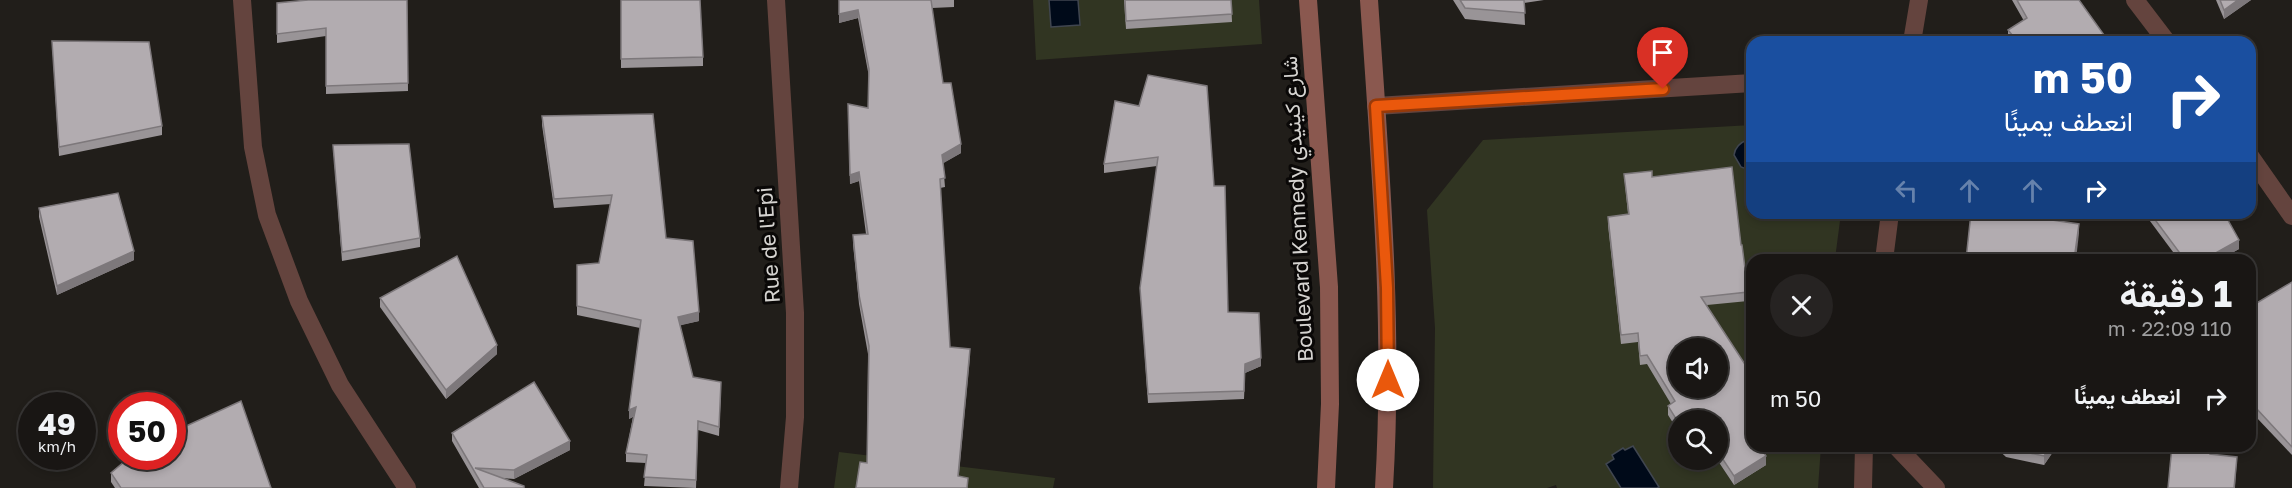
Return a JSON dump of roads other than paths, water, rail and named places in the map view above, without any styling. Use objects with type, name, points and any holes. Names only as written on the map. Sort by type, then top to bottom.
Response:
[{"type":"main road","name":"Boulevard Kennedy شارع كينيدي","points":[[1308,0],[1329,287],[1330,404],[1326,488]]},
{"type":"main road","points":[[1369,0],[1387,288],[1388,403],[1384,488]]},
{"type":"street","points":[[242,0],[253,147],[267,215],[299,302],[340,385],[407,488]]},
{"type":"street","name":"Rue de l'Epi","points":[[776,0],[795,313],[795,417],[789,488]]},
{"type":"street","points":[[1913,36],[1919,0]]},
{"type":"street","points":[[2135,0],[2162,36]]},
{"type":"street","points":[[1376,106],[1746,83]]},
{"type":"street","points":[[2256,165],[2292,216]]},
{"type":"street","points":[[1885,254],[1889,219]]},
{"type":"street","points":[[1863,488],[1864,452]]},
{"type":"street","points":[[1902,452],[1936,488]]},
{"type":"water","points":[[1049,0],[1078,0],[1080,25],[1051,27]]},
{"type":"water","points":[[1746,140],[1746,169],[1741,167],[1734,155],[1742,142]]},
{"type":"water","points":[[1633,446],[1659,487],[1621,488],[1606,464],[1614,459],[1612,455],[1623,448],[1625,450]]}]
